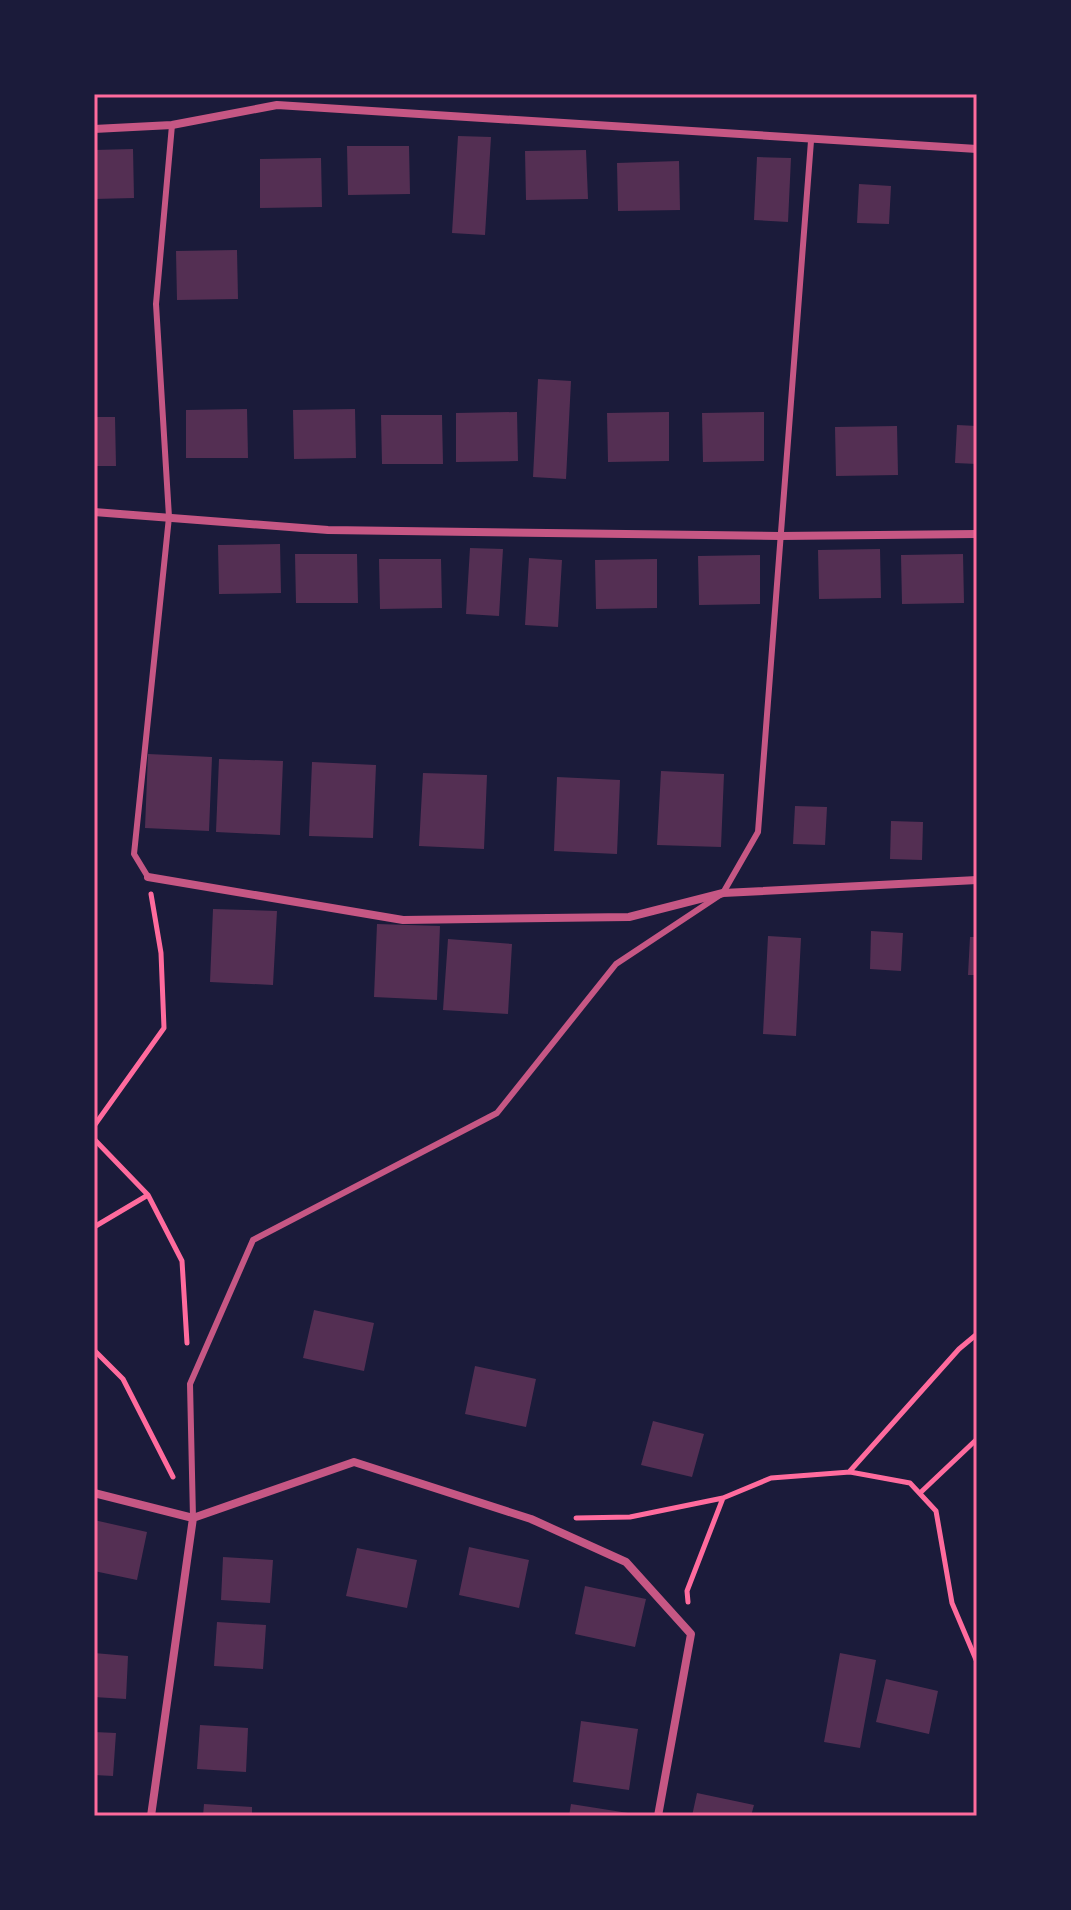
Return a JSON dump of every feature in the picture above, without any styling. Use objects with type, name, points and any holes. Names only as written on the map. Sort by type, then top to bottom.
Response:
[{"type":"street","points":[[94,129],[172,125],[277,105],[811,141],[977,149]]},
{"type":"street","points":[[94,512],[328,530],[780,536],[977,534]]},
{"type":"street","points":[[148,877],[403,920],[629,917],[723,893],[977,880]]},
{"type":"street","points":[[94,1493],[193,1518],[354,1462],[531,1519],[626,1562],[691,1634],[658,1816]]},
{"type":"street","points":[[151,1816],[193,1518]]},
{"type":"lane","points":[[148,877],[134,854],[169,517],[156,304],[172,125]]},
{"type":"lane","points":[[193,1518],[190,1384],[253,1240],[497,1113],[616,964],[723,893],[758,832],[811,141]]},
{"type":"path","points":[[94,1126],[164,1028],[161,953],[148,877]]},
{"type":"path","points":[[94,1139],[148,1195],[182,1261],[190,1384]]},
{"type":"path","points":[[94,1227],[148,1195]]},
{"type":"path","points":[[850,1472],[959,1349],[977,1334]]},
{"type":"path","points":[[94,1350],[123,1379],[193,1518]]},
{"type":"path","points":[[920,1493],[977,1439]]},
{"type":"path","points":[[574,1518],[630,1517],[723,1498],[771,1478],[850,1472],[910,1483],[936,1511],[952,1603],[977,1662]]},
{"type":"path","points":[[691,1634],[687,1591],[723,1498]]},
{"type":"building","points":[[458,136],[491,137],[485,235],[452,233]]},
{"type":"building","points":[[347,146],[409,146],[410,194],[348,195]]},
{"type":"building","points":[[133,149],[134,198],[94,199],[94,150]]},
{"type":"building","points":[[586,150],[588,199],[526,200],[525,151]]},
{"type":"building","points":[[757,157],[791,158],[788,222],[754,220]]},
{"type":"building","points":[[321,158],[322,207],[260,208],[260,159]]},
{"type":"building","points":[[679,161],[680,210],[618,211],[617,163]]},
{"type":"building","points":[[859,184],[891,186],[889,224],[857,223]]},
{"type":"building","points":[[237,250],[238,299],[177,300],[176,251]]},
{"type":"building","points":[[538,379],[571,381],[566,479],[533,477]]},
{"type":"building","points":[[247,409],[248,458],[186,458],[186,410]]},
{"type":"building","points":[[355,409],[356,458],[294,459],[293,410]]},
{"type":"building","points":[[517,412],[518,461],[456,462],[456,413]]},
{"type":"building","points":[[669,412],[669,461],[608,462],[607,413]]},
{"type":"building","points":[[764,412],[764,461],[703,462],[702,413]]},
{"type":"building","points":[[381,415],[442,415],[443,464],[382,464]]},
{"type":"building","points":[[94,417],[115,417],[116,466],[94,466]]},
{"type":"building","points":[[957,425],[977,426],[977,464],[955,463]]},
{"type":"building","points":[[897,426],[898,475],[836,476],[835,427]]},
{"type":"building","points":[[280,544],[281,593],[219,594],[218,545]]},
{"type":"building","points":[[470,548],[503,549],[499,616],[466,614]]},
{"type":"building","points":[[880,549],[881,598],[819,599],[818,550]]},
{"type":"building","points":[[295,554],[357,554],[358,603],[296,603]]},
{"type":"building","points":[[963,554],[964,603],[902,604],[901,555]]},
{"type":"building","points":[[760,555],[760,604],[699,605],[698,556]]},
{"type":"building","points":[[529,558],[562,560],[558,627],[525,625]]},
{"type":"building","points":[[379,559],[441,559],[442,608],[380,609]]},
{"type":"building","points":[[657,559],[657,608],[596,609],[595,560]]},
{"type":"building","points":[[148,754],[212,757],[209,831],[145,828]]},
{"type":"building","points":[[219,759],[283,761],[280,835],[216,832]]},
{"type":"building","points":[[312,762],[376,765],[373,838],[309,836]]},
{"type":"building","points":[[661,771],[724,774],[721,847],[657,845]]},
{"type":"building","points":[[423,773],[487,775],[484,849],[419,846]]},
{"type":"building","points":[[557,777],[620,780],[617,854],[554,851]]},
{"type":"building","points":[[795,806],[827,807],[825,845],[793,844]]},
{"type":"building","points":[[891,821],[923,822],[922,860],[890,859]]},
{"type":"building","points":[[213,909],[277,911],[273,985],[210,982]]},
{"type":"building","points":[[377,924],[440,926],[437,1000],[374,997]]},
{"type":"building","points":[[871,931],[903,933],[901,971],[870,969]]},
{"type":"building","points":[[768,936],[801,938],[796,1036],[763,1034]]},
{"type":"building","points":[[970,937],[977,937],[977,975],[968,975]]},
{"type":"building","points":[[448,939],[512,944],[508,1014],[443,1010]]},
{"type":"building","points":[[314,1310],[374,1323],[364,1371],[303,1358]]},
{"type":"building","points":[[475,1366],[536,1379],[526,1427],[465,1414]]},
{"type":"building","points":[[653,1421],[704,1434],[692,1477],[641,1465]]},
{"type":"building","points":[[94,1520],[147,1532],[137,1580],[94,1571]]},
{"type":"building","points":[[469,1547],[529,1560],[519,1608],[459,1595]]},
{"type":"building","points":[[357,1548],[417,1560],[407,1608],[346,1596]]},
{"type":"building","points":[[223,1557],[273,1560],[270,1603],[221,1600]]},
{"type":"building","points":[[585,1586],[646,1599],[635,1647],[575,1634]]},
{"type":"building","points":[[217,1622],[266,1625],[263,1669],[214,1666]]},
{"type":"building","points":[[94,1653],[128,1656],[126,1699],[94,1697]]},
{"type":"building","points":[[840,1653],[876,1660],[860,1748],[824,1742]]},
{"type":"building","points":[[886,1679],[938,1691],[929,1734],[876,1722]]},
{"type":"building","points":[[581,1721],[638,1729],[629,1790],[573,1782]]},
{"type":"building","points":[[200,1725],[248,1728],[246,1772],[197,1769]]},
{"type":"building","points":[[94,1732],[116,1733],[113,1776],[94,1775]]},
{"type":"building","points":[[697,1793],[754,1805],[751,1816],[692,1816]]},
{"type":"building","points":[[204,1804],[252,1807],[252,1816],[203,1816]]},
{"type":"building","points":[[571,1804],[628,1813],[627,1816],[569,1816]]}]
